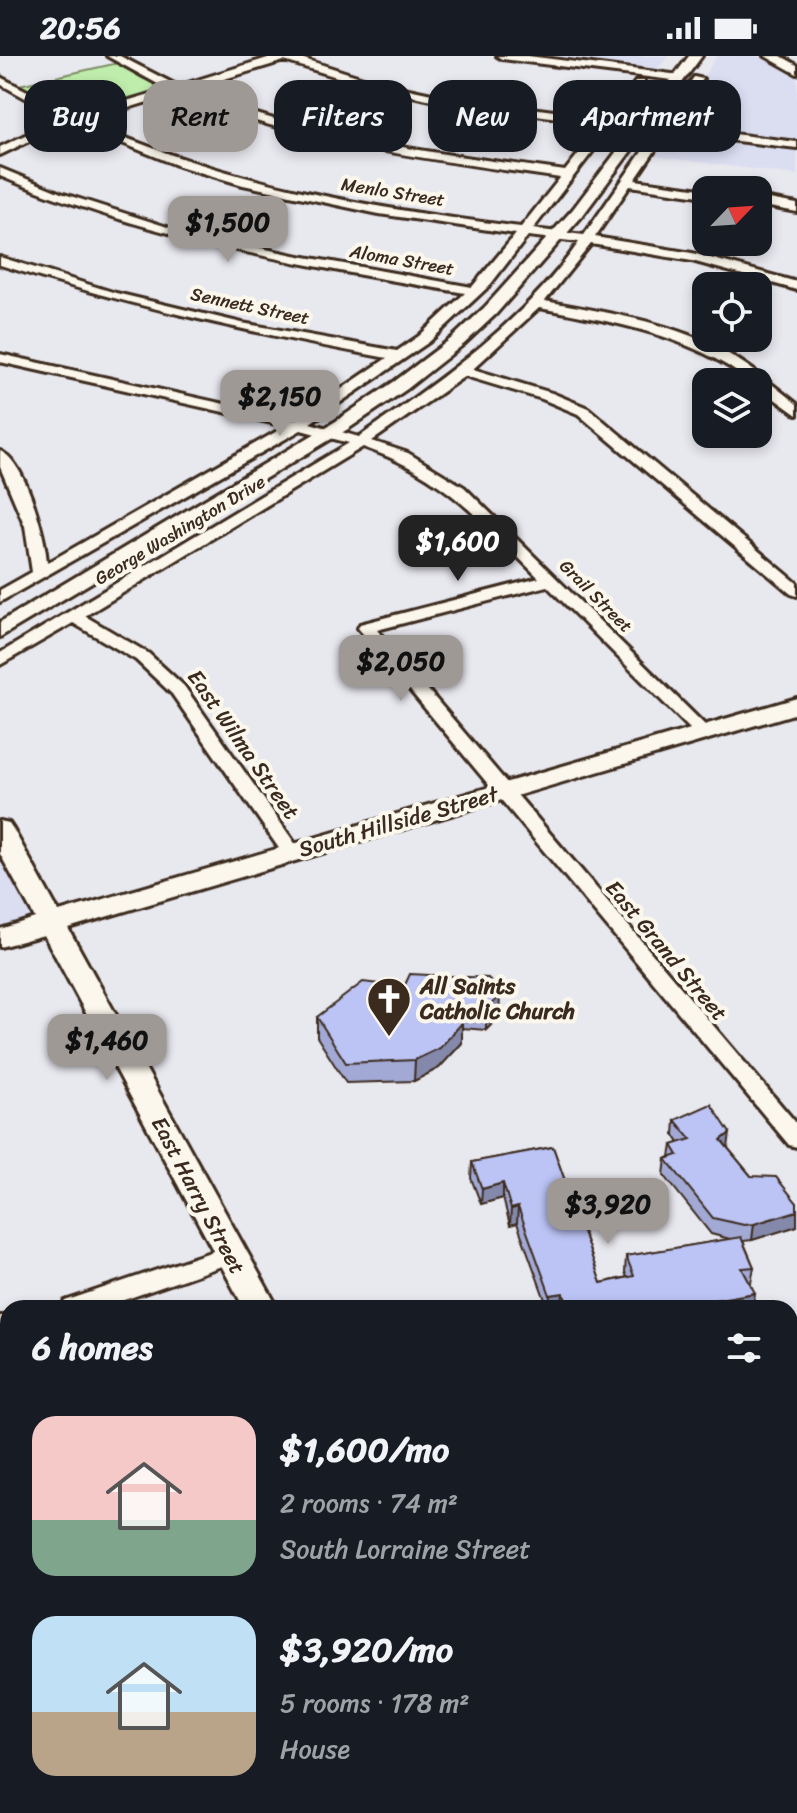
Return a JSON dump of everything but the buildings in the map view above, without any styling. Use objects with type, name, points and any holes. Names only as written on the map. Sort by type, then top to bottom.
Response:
[{"type":"main road","name":"South Hillside Street","points":[[0,938],[797,705]]},
{"type":"main road","name":"East Harry Street","points":[[0,829],[257,1300]]},
{"type":"street","points":[[112,56],[155,80]]},
{"type":"street","points":[[502,56],[666,71],[680,78]]},
{"type":"street","points":[[0,631],[331,432],[389,394],[459,341],[516,285],[555,235],[578,212],[696,56]]},
{"type":"street","points":[[771,56],[797,70]]},
{"type":"street","points":[[790,56],[797,60]]},
{"type":"street","points":[[207,80],[284,57],[374,85],[441,99],[553,114]]},
{"type":"street","points":[[555,235],[567,209],[666,71]]},
{"type":"street","name":"Menlo Street","points":[[0,80],[24,93]]},
{"type":"street","points":[[258,118],[296,129],[422,154],[567,175]]},
{"type":"street","points":[[741,138],[797,145]]},
{"type":"street","points":[[0,152],[24,140]]},
{"type":"street","name":"Menlo Street","points":[[127,145],[177,163],[259,185],[340,202],[719,262],[797,286]]},
{"type":"street","name":"George Washington Drive","points":[[0,597],[299,424],[400,356],[475,291],[527,230],[586,152]]},
{"type":"street","name":"George Washington Drive","points":[[0,660],[361,442],[463,371],[536,303],[587,240],[648,152]]},
{"type":"street","name":"Aloma Street","points":[[0,172],[35,188],[155,227],[270,255],[475,291]]},
{"type":"street","points":[[626,182],[692,191]]},
{"type":"street","points":[[772,204],[797,208]]},
{"type":"street","name":"Sennett Street","points":[[0,261],[112,296],[400,356]]},
{"type":"street","points":[[536,303],[615,318],[687,340],[737,365],[797,411]]},
{"type":"street","name":"Grail Street","points":[[0,358],[299,424],[403,456],[459,490],[703,732]]},
{"type":"street","points":[[463,371],[547,396],[583,411],[797,591]]},
{"type":"street","points":[[0,455],[28,505],[37,537],[40,573]]},
{"type":"street","name":"East Grand Street","points":[[551,580],[366,628],[797,1139]]},
{"type":"street","name":"East Wilma Street","points":[[72,616],[112,635],[158,666],[292,853]]},
{"type":"street","points":[[96,1300],[231,1254]]},
{"type":"shaded area","points":[[514,56],[669,56],[656,70],[649,72]]},
{"type":"shaded area","points":[[717,56],[765,56],[797,74],[797,175],[653,156],[656,152],[741,152],[741,80],[702,80]]},
{"type":"shaded area","points":[[0,825],[53,923],[0,938]]},
{"type":"green space","points":[[118,63],[147,80],[143,80],[143,97],[127,102],[127,80],[42,80]]},
{"type":"place","name":"All Saints Catholic Church","points":[[389,1038]]}]
